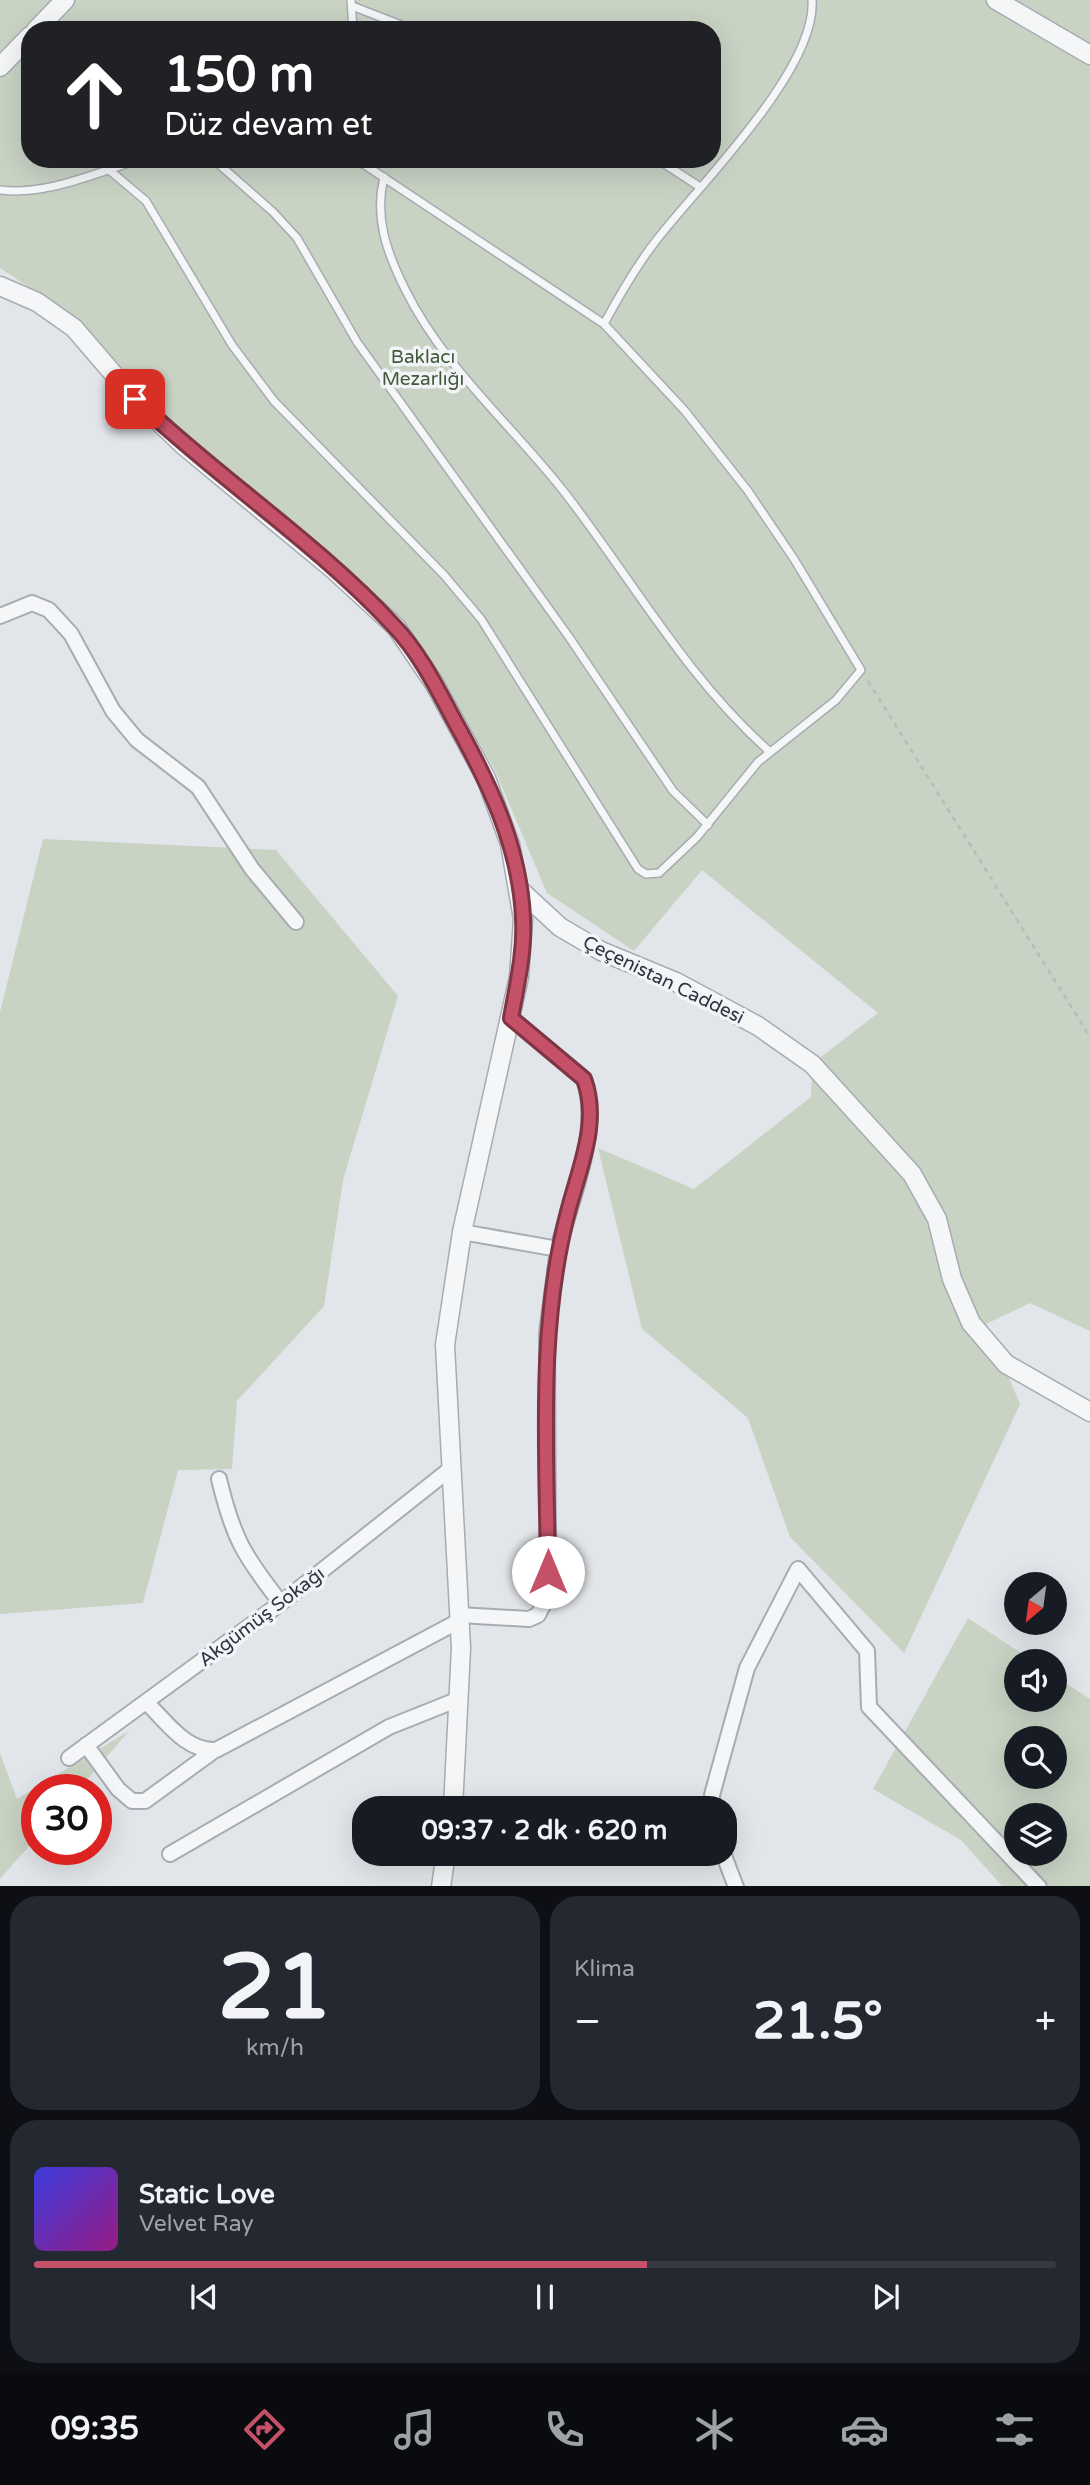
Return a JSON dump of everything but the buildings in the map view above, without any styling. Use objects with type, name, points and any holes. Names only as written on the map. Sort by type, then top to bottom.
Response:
[{"type":"street","points":[[45,21],[65,0]]},
{"type":"street","points":[[996,0],[1090,55]]},
{"type":"street","points":[[0,67],[21,45]]},
{"type":"street","points":[[0,286],[37,302],[74,328],[135,399],[183,445],[334,569],[396,627],[434,683],[486,778],[510,844],[523,919],[520,965],[511,1018],[462,1232],[445,1345],[449,1470],[459,1618],[459,1699],[454,1796]]},
{"type":"street","points":[[0,617],[16,607],[32,603],[49,610],[71,634],[113,711],[137,740],[198,787],[252,869],[296,922]]},
{"type":"street","name":"Çeçenistan Caddesi","points":[[520,890],[560,927],[601,951],[676,982],[758,1026],[812,1064],[912,1174],[937,1219],[952,1279],[971,1323],[1006,1364],[1090,1412]]},
{"type":"street","points":[[86,1745],[118,1788],[132,1801],[145,1801],[216,1750],[459,1618],[530,1619],[538,1615],[544,1603],[548,1572],[547,1333],[558,1249],[592,1124],[584,1079],[511,1018]]},
{"type":"street","points":[[462,1232],[558,1249]]},
{"type":"street","name":"Akgümüş Sokağı","points":[[69,1758],[281,1603],[449,1470]]},
{"type":"street","points":[[219,1479],[230,1526],[249,1562],[281,1603]]},
{"type":"street","points":[[712,1796],[747,1668],[798,1569],[867,1651],[869,1707],[1039,1886]]},
{"type":"street","points":[[170,1854],[389,1727],[459,1699]]},
{"type":"street","points":[[146,1702],[188,1744],[202,1750],[216,1750]]},
{"type":"street","points":[[441,1886],[444,1866]]},
{"type":"street","points":[[728,1866],[736,1886]]},
{"type":"lane","points":[[721,162],[748,129],[796,60],[806,35],[812,0]]},
{"type":"lane","points":[[352,21],[351,3],[393,21]]},
{"type":"lane","points":[[0,190],[31,190],[111,168]]},
{"type":"lane","points":[[223,168],[273,212],[297,238],[357,342],[569,637],[673,791],[708,825]]},
{"type":"lane","points":[[108,169],[146,201],[232,345],[274,401],[444,575],[481,619],[638,869],[651,875],[659,873],[708,825],[769,751],[836,700],[861,670],[794,559],[748,491],[685,411],[604,324],[373,168]]},
{"type":"lane","points":[[671,168],[700,187]]},
{"type":"lane","points":[[604,324],[639,263],[716,168]]},
{"type":"lane","points":[[384,177],[380,210],[384,239],[405,290],[425,324],[566,494],[692,670],[729,713],[769,751]]},
{"type":"path","points":[[861,670],[1090,1037]]},
{"type":"green space","name":"Baklacı Mezarlığı","points":[[0,0],[1090,0],[1090,1331],[1030,1303],[986,1324],[1020,1404],[904,1653],[790,1537],[748,1418],[642,1329],[598,1148],[694,1189],[811,1097],[812,1064],[878,1013],[702,870],[634,951],[547,893],[494,768],[399,617],[183,438],[83,323],[0,268]]},
{"type":"green space","points":[[43,839],[276,850],[398,996],[343,1180],[324,1306],[237,1401],[232,1469],[178,1470],[143,1603],[0,1614],[0,1012]]},
{"type":"green space","points":[[968,1618],[1015,1649],[1004,1649],[1004,1712],[1067,1712],[1067,1684],[1090,1699],[1090,1886],[1002,1886],[961,1840],[873,1789]]},
{"type":"green space","points":[[129,1731],[92,1774],[58,1774]]},
{"type":"green space","points":[[0,1753],[17,1799],[21,1797],[21,1855],[0,1879]]},
{"type":"route","points":[[135,399],[183,445],[334,569],[396,627],[434,683],[486,778],[510,844],[523,919],[519,977],[511,1018],[584,1079],[592,1124],[558,1249],[547,1333],[548,1572]]}]
